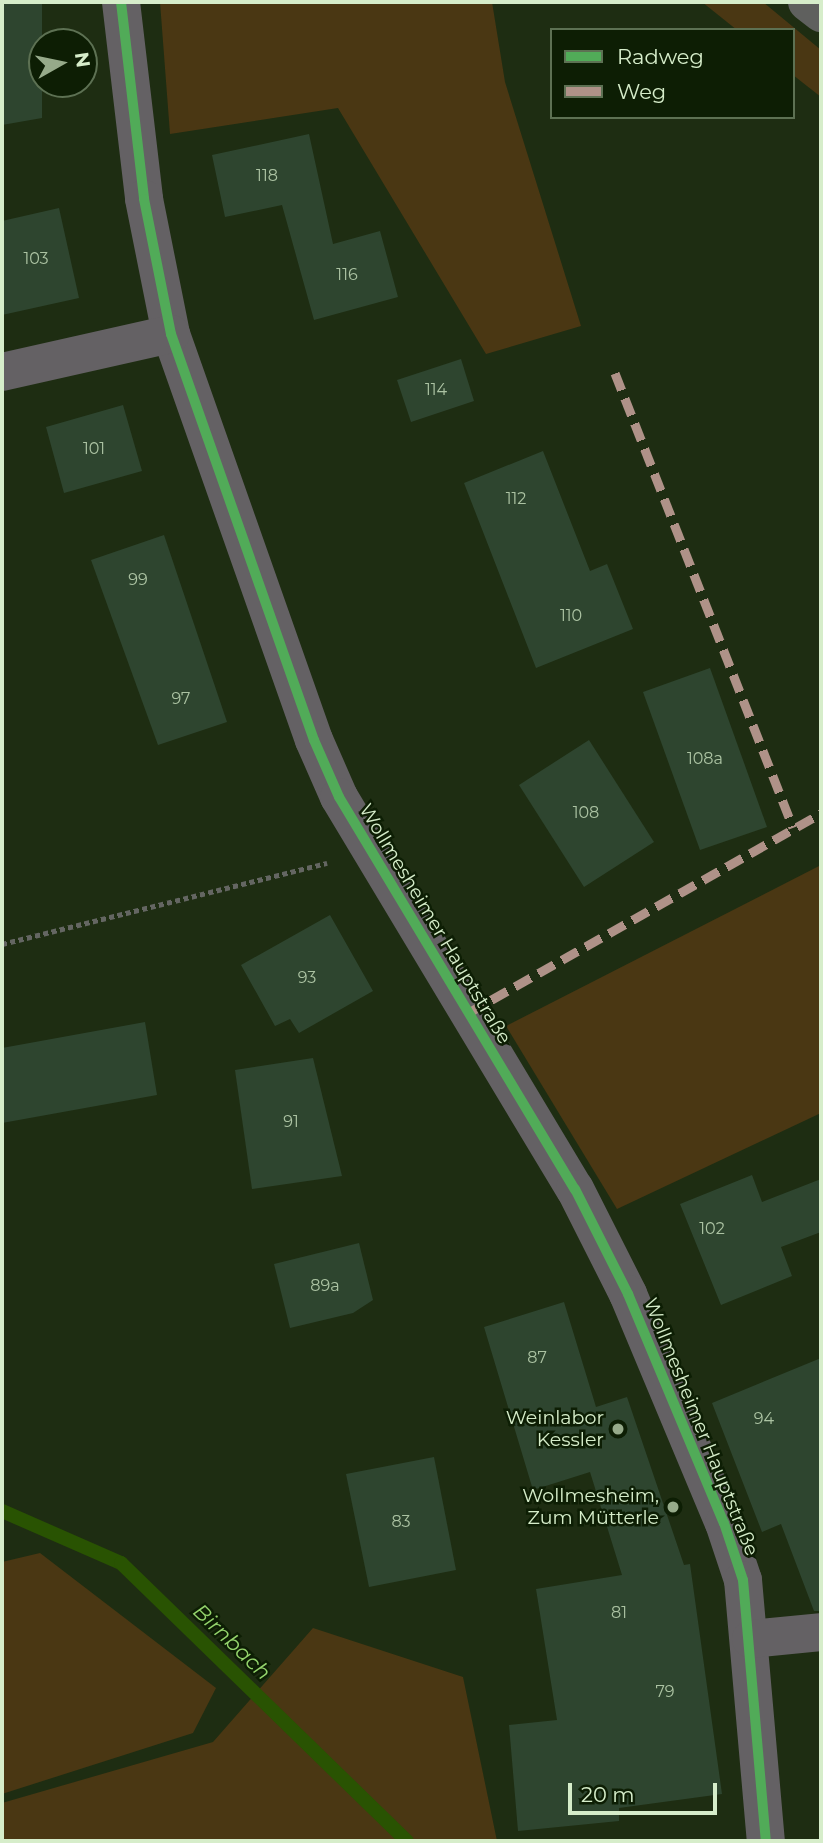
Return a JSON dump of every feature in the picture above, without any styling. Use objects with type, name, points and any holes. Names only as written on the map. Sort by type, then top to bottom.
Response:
[{"type":"main road","points":[[807,2],[821,13]]},
{"type":"street","name":"Wollmesheimer Hauptstraße","points":[[121,2],[144,199],[171,334],[314,740],[370,851],[604,1245],[724,1523],[743,1580],[751,1639],[766,1841]]},
{"type":"street","points":[[2,372],[171,334]]},
{"type":"street","points":[[751,1639],[821,1632]]},
{"type":"path","points":[[2,944],[370,851]]},
{"type":"shaded area","points":[[160,2],[492,2],[505,82],[581,326],[486,354],[338,108],[170,134]]},
{"type":"shaded area","points":[[702,2],[763,2],[794,28],[734,28]]},
{"type":"shaded area","points":[[795,28],[821,50],[821,97],[795,77]]},
{"type":"shaded area","points":[[821,865],[821,1113],[617,1209],[506,1026]]},
{"type":"shaded area","points":[[40,1553],[216,1688],[193,1733],[2,1794],[2,1562]]},
{"type":"shaded area","points":[[313,1628],[463,1677],[497,1841],[2,1841],[2,1803],[213,1742]]},
{"type":"building","points":[[2,2],[42,2],[42,28],[28,28],[28,98],[42,98],[42,118],[2,125]]},
{"type":"building","points":[[309,134],[333,244],[380,231],[398,297],[314,320],[282,205],[225,217],[212,155]]},
{"type":"building","points":[[59,208],[79,298],[2,315],[2,221]]},
{"type":"building","points":[[461,359],[474,401],[411,422],[397,380]]},
{"type":"building","points":[[123,405],[142,471],[64,493],[46,427]]},
{"type":"building","points":[[543,451],[590,571],[607,564],[633,629],[536,668],[464,483]]},
{"type":"building","points":[[164,535],[227,722],[158,745],[91,560]]},
{"type":"building","points":[[710,668],[767,827],[700,850],[643,692]]},
{"type":"building","points":[[589,740],[654,842],[584,887],[519,785]]},
{"type":"building","points":[[330,915],[373,991],[299,1033],[290,1019],[275,1026],[241,965]]},
{"type":"building","points":[[145,1022],[157,1095],[2,1123],[2,1048]]},
{"type":"building","points":[[313,1058],[342,1176],[252,1189],[235,1070]]},
{"type":"building","points":[[752,1175],[762,1202],[821,1179],[821,1232],[781,1247],[792,1276],[721,1305],[680,1204]]},
{"type":"building","points":[[359,1243],[373,1300],[353,1313],[290,1328],[274,1264]]},
{"type":"building","points":[[564,1302],[596,1407],[627,1397],[684,1565],[690,1564],[722,1794],[619,1808],[619,1821],[518,1831],[509,1725],[557,1720],[536,1589],[622,1575],[590,1472],[533,1490],[484,1327]]},
{"type":"building","points":[[821,1358],[821,1611],[814,1611],[781,1524],[762,1532],[712,1403]]},
{"type":"building","points":[[434,1457],[456,1570],[369,1587],[346,1474]]},
{"type":"waterway","name":"Birnbach","points":[[2,1511],[121,1563],[407,1841]]},
{"type":"marked path","points":[[615,373],[793,827]]},
{"type":"marked path","points":[[468,1013],[821,813]]},
{"type":"cycle path","points":[[121,2],[144,199],[171,334],[314,740],[339,797],[575,1189],[628,1294],[724,1523],[743,1580],[766,1841]]},
{"type":"place","name":"Weinlabor Kessler","points":[[618,1429]]},
{"type":"place","name":"Wollmesheim, Zum Mütterle","points":[[673,1507]]}]
